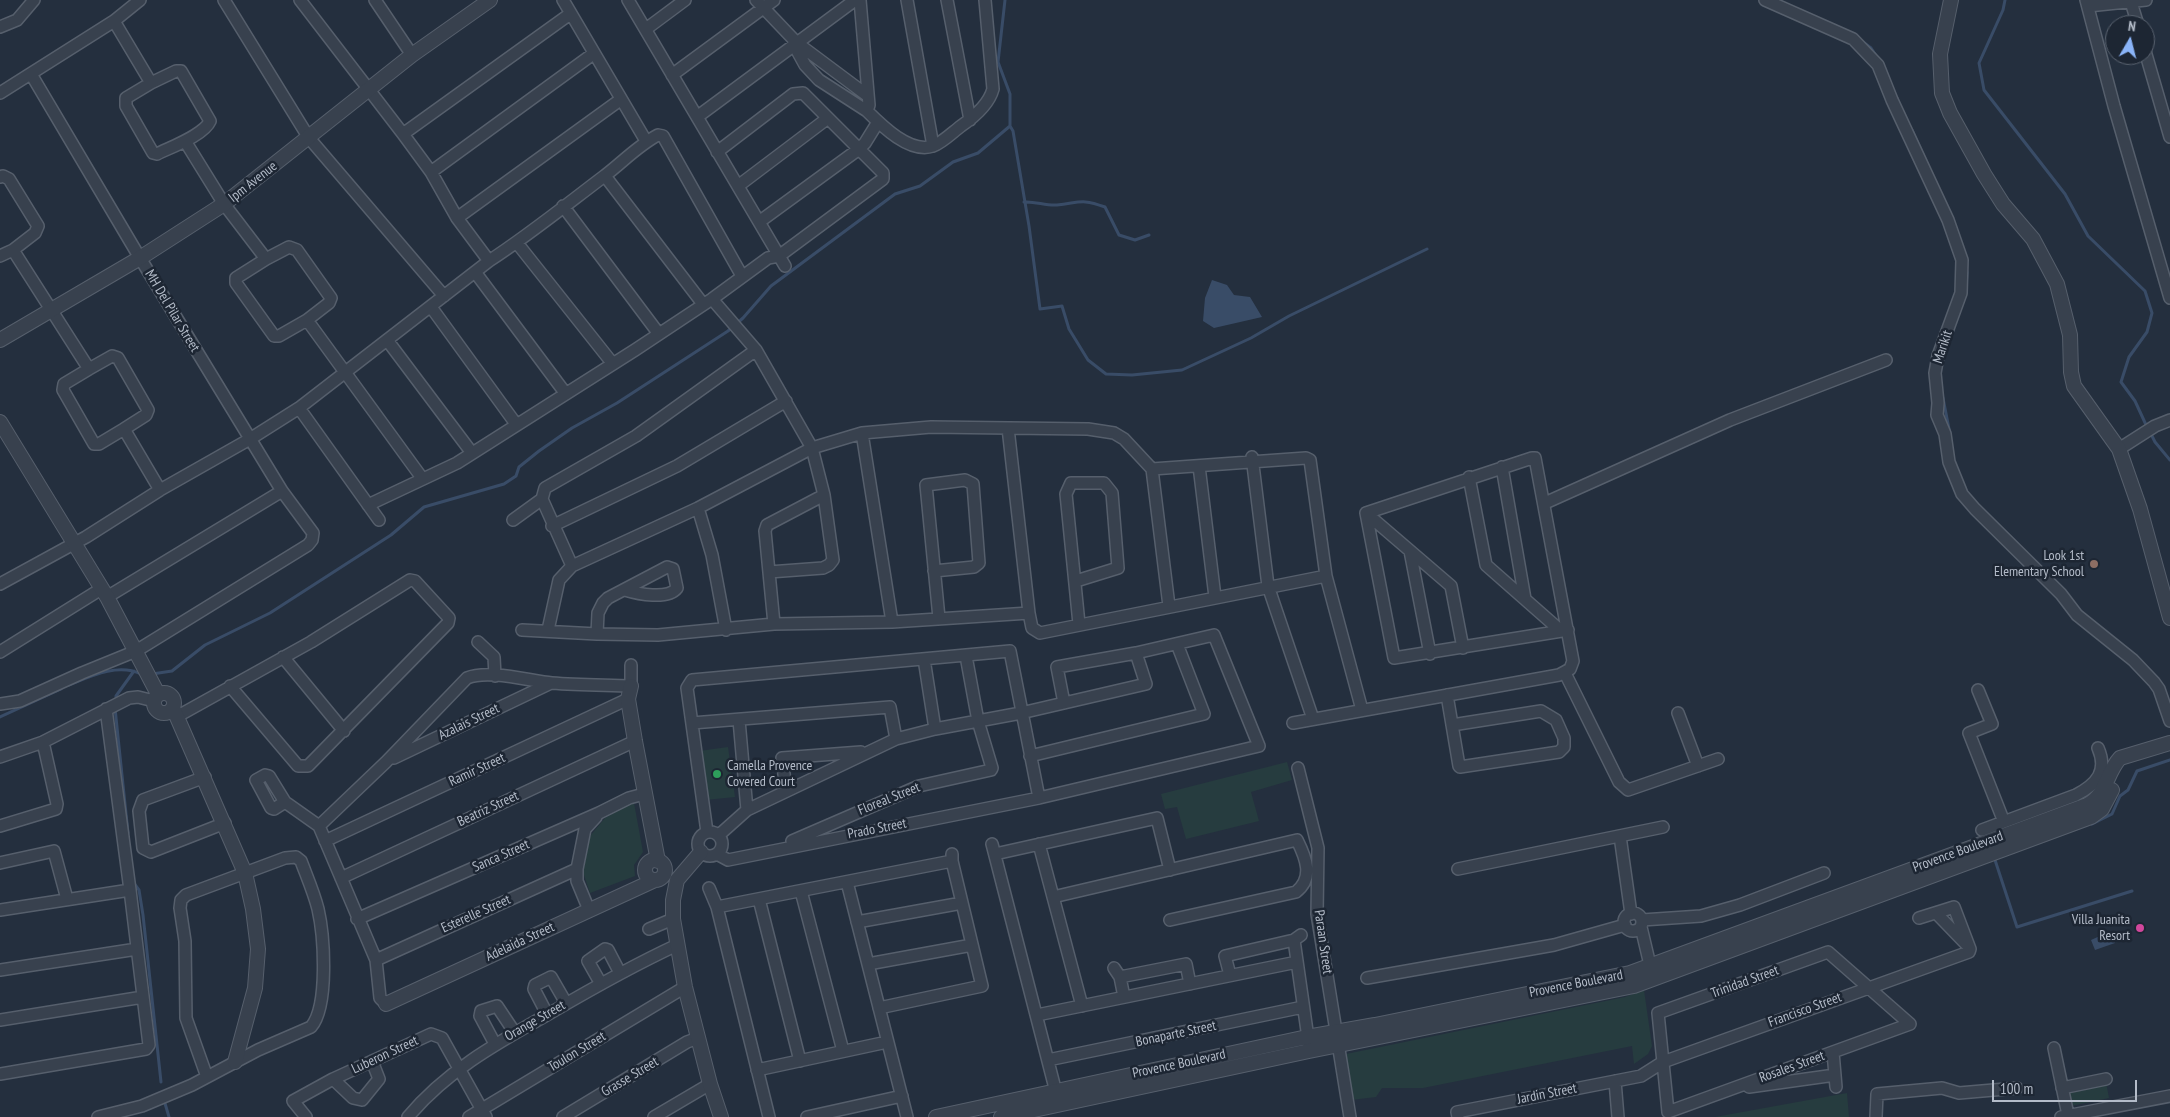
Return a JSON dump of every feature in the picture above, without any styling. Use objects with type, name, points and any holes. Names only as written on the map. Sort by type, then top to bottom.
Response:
[{"type":"street","points":[[0,28],[17,20],[34,0]]},
{"type":"street","points":[[0,93],[114,20],[140,0]]},
{"type":"street","points":[[224,0],[309,138],[444,296]]},
{"type":"street","points":[[300,0],[404,134],[431,172],[457,218],[489,261]]},
{"type":"street","name":"Ipm Avenue","points":[[0,340],[51,312],[140,258],[224,204],[412,56],[490,0]]},
{"type":"street","points":[[563,0],[620,100],[646,141]]},
{"type":"street","points":[[628,0],[782,261]]},
{"type":"street","points":[[646,29],[685,0]]},
{"type":"street","points":[[672,74],[760,4],[774,0]]},
{"type":"street","points":[[697,117],[855,0]]},
{"type":"street","points":[[860,0],[868,111]]},
{"type":"street","points":[[907,0],[933,146]]},
{"type":"street","points":[[947,0],[970,120]]},
{"type":"street","points":[[796,44],[805,65],[819,80],[868,111],[878,122],[914,146],[933,146],[970,120],[992,95],[985,0]]},
{"type":"street","name":"Marikit","points":[[1765,0],[1841,32],[1854,39],[1868,52],[1878,65],[1948,220],[1962,260],[1962,282],[1961,293],[1938,356],[1935,373],[1938,403],[1937,415],[1945,434],[1949,462],[1962,494],[1975,510],[2061,594],[2078,615],[2128,656],[2154,682],[2159,689],[2170,721]]},
{"type":"street","points":[[1951,0],[1940,54],[1942,94],[1950,113],[1984,174],[2003,204],[2034,239],[2057,284],[2070,335],[2071,372],[2074,386],[2119,448],[2140,509],[2170,618]]},
{"type":"street","points":[[2146,0],[2087,3],[2114,106],[2164,257],[2170,298]]},
{"type":"street","points":[[380,2],[412,56]]},
{"type":"street","points":[[2131,2],[2135,15]]},
{"type":"street","points":[[760,4],[796,44],[868,96]]},
{"type":"street","points":[[404,134],[570,14]]},
{"type":"street","points":[[114,20],[151,83]]},
{"type":"street","points":[[431,172],[593,54]]},
{"type":"street","points":[[2149,65],[2170,137]]},
{"type":"street","points":[[176,71],[181,71],[210,121],[208,126],[185,141],[158,154],[153,153],[126,106],[126,98],[151,83],[176,71]]},
{"type":"street","name":"MH Del Pilar Street","points":[[31,74],[250,439],[282,491],[313,533],[312,540],[308,545],[136,651]]},
{"type":"street","points":[[717,152],[794,94],[803,93],[883,173],[884,179],[782,261]]},
{"type":"street","points":[[457,218],[620,100]]},
{"type":"street","points":[[738,186],[828,118]]},
{"type":"street","points":[[759,222],[859,149],[878,122]]},
{"type":"street","points":[[0,584],[74,543],[299,408],[489,261],[517,243],[646,141],[658,135],[664,136],[742,276]]},
{"type":"street","points":[[185,141],[224,204],[266,259]]},
{"type":"street","points":[[604,176],[708,301],[731,320],[744,334],[756,350],[812,448],[824,495],[833,560],[830,565],[823,568],[769,572]]},
{"type":"street","points":[[0,177],[9,178],[38,226],[35,234],[13,250],[0,256]]},
{"type":"street","points":[[563,206],[659,334]]},
{"type":"street","points":[[517,243],[613,364]]},
{"type":"street","points":[[288,247],[297,250],[331,298],[329,303],[307,320],[279,336],[274,336],[236,283],[236,278],[288,247]]},
{"type":"street","points":[[13,250],[89,369]]},
{"type":"street","points":[[368,505],[456,463],[659,334],[768,258],[782,261]]},
{"type":"street","points":[[475,272],[566,394]]},
{"type":"street","points":[[431,307],[516,424]]},
{"type":"street","points":[[307,320],[422,478]]},
{"type":"street","points":[[387,340],[472,453]]},
{"type":"street","points":[[572,566],[552,526],[542,499],[545,488],[636,436],[756,350]]},
{"type":"street","points":[[112,356],[118,358],[148,410],[146,415],[99,444],[94,444],[63,390],[64,384],[89,369],[112,356]]},
{"type":"street","points":[[1545,503],[1730,420],[1886,360]]},
{"type":"street","points":[[552,526],[677,466],[786,401]]},
{"type":"street","points":[[299,408],[379,520]]},
{"type":"street","points":[[2119,448],[2155,426],[2170,420]]},
{"type":"street","points":[[0,422],[104,593],[136,651],[155,693],[155,709],[162,713],[175,712],[230,686],[283,657],[410,580],[415,581],[447,614],[448,623],[308,766],[298,766],[230,686]]},
{"type":"street","points":[[548,630],[559,580],[572,566],[698,508],[812,448],[862,433],[931,427],[1088,429],[1114,432],[1124,439],[1152,469],[1169,606]]},
{"type":"street","points":[[1008,428],[1029,613],[1032,628],[1040,633],[1268,586],[1326,576]]},
{"type":"street","points":[[124,429],[160,490]]},
{"type":"street","points":[[862,433],[892,622]]},
{"type":"street","points":[[1152,469],[1199,466],[1253,458],[1306,458],[1310,460],[1326,576],[1362,710]]},
{"type":"street","points":[[1253,458],[1268,586],[1313,719]]},
{"type":"street","points":[[1293,723],[1565,673],[1570,669],[1573,661],[1564,630],[1545,503],[1535,458],[1502,467],[1366,513]]},
{"type":"street","points":[[1199,466],[1215,597]]},
{"type":"street","points":[[1502,467],[1525,599]]},
{"type":"street","points":[[1469,478],[1486,565],[1564,630]]},
{"type":"street","points":[[934,571],[974,567],[979,563],[973,484],[965,480],[926,484],[934,571],[939,618]]},
{"type":"street","points":[[1076,581],[1118,568],[1112,493],[1104,483],[1071,483],[1067,487],[1066,494],[1079,624]]},
{"type":"street","points":[[0,652],[282,491]]},
{"type":"street","points":[[774,624],[767,525],[824,495]]},
{"type":"street","points":[[514,520],[542,499]]},
{"type":"street","points":[[698,508],[712,555],[726,630]]},
{"type":"street","points":[[1366,513],[1393,657],[1397,659],[1430,654],[1564,630]]},
{"type":"street","points":[[1366,513],[1451,586],[1463,648]]},
{"type":"street","points":[[1410,551],[1430,654]]},
{"type":"street","points":[[597,634],[598,613],[603,603],[625,590]]},
{"type":"street","points":[[522,630],[658,635],[774,624],[892,622],[1029,613]]},
{"type":"street","name":"Prado Street","points":[[717,854],[728,860],[1039,798],[1259,746],[1214,635],[1177,644]]},
{"type":"street","points":[[478,642],[494,657],[495,676]]},
{"type":"street","points":[[1030,756],[1204,714],[1177,644],[1057,667],[1064,703]]},
{"type":"street","points":[[0,704],[20,701],[82,672],[136,651]]},
{"type":"street","points":[[1039,798],[1021,713],[1010,651],[692,680],[687,688],[713,834],[722,847],[717,854],[709,856],[701,852],[698,844],[699,840],[713,834],[747,810],[786,790],[896,739],[935,729],[1021,713],[1146,684],[1136,653]]},
{"type":"street","points":[[966,656],[978,721]]},
{"type":"street","points":[[283,657],[344,731]]},
{"type":"street","points":[[924,659],[935,729]]},
{"type":"street","points":[[631,665],[629,693],[635,741],[658,860],[649,863],[645,868],[649,878],[678,880]]},
{"type":"street","points":[[1565,673],[1619,782],[1628,790],[1718,759]]},
{"type":"street","points":[[319,826],[386,762],[467,678],[473,675],[552,682],[629,693]]},
{"type":"street","name":"Azalais Street","points":[[386,762],[552,682]]},
{"type":"street","points":[[1978,690],[1977,703],[1992,724],[1969,733],[2004,822]]},
{"type":"street","points":[[0,757],[43,742],[129,698],[155,693]]},
{"type":"street","name":"Ramir Street","points":[[325,842],[629,693]]},
{"type":"street","points":[[1447,695],[1452,725],[1459,766],[1462,768],[1559,752],[1564,747],[1564,738],[1556,720],[1541,711],[1452,725]]},
{"type":"street","points":[[692,723],[890,706],[896,739]]},
{"type":"street","points":[[0,1074],[146,1049],[150,1045],[108,708]]},
{"type":"street","points":[[175,712],[225,823],[245,873],[254,909],[258,948],[255,988],[235,1062]]},
{"type":"street","points":[[1678,714],[1698,766]]},
{"type":"street","points":[[739,720],[747,810]]},
{"type":"street","name":"Floreal Street","points":[[772,850],[919,786],[989,772],[992,768],[978,721]]},
{"type":"street","name":"Beatriz Street","points":[[341,878],[635,741]]},
{"type":"street","points":[[0,826],[56,809],[57,804],[43,742]]},
{"type":"street","points":[[2103,759],[2114,756],[2120,758],[2170,743]]},
{"type":"street","points":[[1982,830],[2088,789],[2096,782],[2102,767],[2103,759],[2098,748]]},
{"type":"street","points":[[786,790],[782,758],[868,751]]},
{"type":"street","name":"Provence Boulevard","points":[[936,1117],[1057,1097],[1336,1038],[1632,979],[2091,817],[2102,809],[2126,764],[2170,753]]},
{"type":"street","name":"Provence Boulevard","points":[[1632,979],[1650,965],[2087,805],[2104,791],[2120,758]]},
{"type":"street","name":"Paraan Street","points":[[1298,768],[1318,848],[1317,914],[1350,1117]]},
{"type":"street","points":[[205,777],[143,800],[139,811],[143,848],[151,852],[225,823]]},
{"type":"street","name":"Sanca Street","points":[[357,919],[599,814],[629,798],[644,794]]},
{"type":"street","points":[[285,802],[319,826],[376,960],[380,998],[386,1004]]},
{"type":"street","points":[[589,910],[577,881],[577,869],[585,829],[599,814]]},
{"type":"street","points":[[1057,1097],[993,849],[1039,844],[1157,818],[1170,870]]},
{"type":"street","points":[[1458,869],[1663,827]]},
{"type":"street","points":[[1620,836],[1631,914]]},
{"type":"street","points":[[1053,897],[1297,840],[1304,855],[1307,868],[1305,882],[1296,892],[1170,920]]},
{"type":"street","points":[[1039,844],[1082,1006]]},
{"type":"street","points":[[0,863],[54,851],[67,899]]},
{"type":"street","points":[[701,852],[678,880],[673,900],[673,919],[685,987],[710,1084],[721,1117]]},
{"type":"street","points":[[98,1117],[142,1106],[207,1077],[311,1027],[317,1020],[324,975],[318,909],[301,861],[296,857],[285,858],[186,895],[181,900],[180,908],[185,941],[186,1018],[207,1077]]},
{"type":"street","points":[[717,907],[847,882],[952,858],[982,986],[879,1008]]},
{"type":"street","name":"Esterelle Street","points":[[376,960],[577,869]]},
{"type":"street","points":[[1625,925],[1632,931],[1641,924],[1701,916],[1740,905],[1824,873]]},
{"type":"street","name":"Adelaida Street","points":[[386,1004],[659,878]]},
{"type":"street","points":[[847,882],[906,1117]]},
{"type":"street","points":[[709,888],[717,907],[769,1117]]},
{"type":"street","points":[[0,910],[130,890]]},
{"type":"street","points":[[801,891],[843,1051]]},
{"type":"street","points":[[759,899],[800,1060]]},
{"type":"street","points":[[858,922],[962,903]]},
{"type":"street","points":[[1918,918],[1954,908],[1970,949]]},
{"type":"street","points":[[1936,912],[1970,949]]},
{"type":"street","points":[[1625,925],[1626,918],[1631,914],[1638,914],[1650,965]]},
{"type":"street","points":[[649,929],[673,919]]},
{"type":"street","points":[[1368,978],[1554,945],[1625,925]]},
{"type":"street","points":[[1230,975],[1224,951],[1298,938],[1297,962],[1308,1044]]},
{"type":"street","name":"Orange Street","points":[[408,1117],[426,1096],[459,1068],[495,1044],[620,973],[677,945]]},
{"type":"street","points":[[868,964],[972,945]]},
{"type":"street","points":[[0,970],[137,949]]},
{"type":"street","points":[[601,984],[588,961],[605,949],[608,950],[620,973]]},
{"type":"street","name":"Francisco Street","points":[[1641,1076],[1663,1062],[1969,952],[1970,949]]},
{"type":"street","name":"Trinidad Street","points":[[1663,1062],[1657,1007],[1828,952],[1868,988]]},
{"type":"street","points":[[1036,1015],[1297,962]]},
{"type":"street","points":[[1124,997],[1117,973],[1186,964],[1190,984]]},
{"type":"street","points":[[547,1014],[534,989],[535,985],[551,978],[566,1004]]},
{"type":"street","name":"Toulon Street","points":[[469,1117],[484,1113],[685,987]]},
{"type":"street","name":"Rosales Street","points":[[1663,1062],[1668,1114],[1725,1091],[1834,1052],[1912,1027],[1868,988]]},
{"type":"street","points":[[0,1020],[143,997]]},
{"type":"street","points":[[495,1044],[480,1016],[481,1011],[497,1006],[515,1033]]},
{"type":"street","name":"Bonaparte Street","points":[[1048,1060],[1303,1007]]},
{"type":"street","name":"Luberon Street","points":[[306,1117],[293,1101],[333,1079],[431,1034],[437,1034],[442,1038],[484,1113]]},
{"type":"street","name":"Grasse Street","points":[[563,1117],[687,1042],[698,1038]]},
{"type":"street","points":[[757,1070],[887,1042]]},
{"type":"street","points":[[2054,1048],[2062,1088],[2064,1116],[2121,1112],[2170,1096]]},
{"type":"street","points":[[1834,1052],[1836,1087]]},
{"type":"street","points":[[333,1079],[353,1098],[362,1100],[379,1079],[372,1061]]},
{"type":"street","points":[[1725,1091],[1835,1075]]},
{"type":"street","name":"Jardin Street","points":[[1458,1115],[1641,1076]]},
{"type":"street","points":[[2062,1088],[2106,1079]]},
{"type":"street","points":[[1615,1081],[1618,1117]]},
{"type":"street","points":[[654,1117],[710,1084]]},
{"type":"street","points":[[1876,1117],[1877,1094],[1942,1088],[1959,1093],[2017,1088]]},
{"type":"street","points":[[807,1117],[902,1096]]},
{"type":"street","name":"Provence Boulevard","points":[[1001,1117],[1057,1097]]},
{"type":"street","points":[[1455,1100],[1458,1115]]},
{"type":"green space","name":"Camella Provence Covered Court","points":[[728,747],[735,797],[705,800],[699,751]]},
{"type":"green space","points":[[1287,762],[1292,780],[1251,792],[1259,821],[1186,839],[1177,807],[1165,809],[1161,794]]},
{"type":"green space","points":[[634,803],[643,852],[634,865],[635,876],[590,893],[583,872],[590,836],[605,818]]},
{"type":"green space","points":[[1644,990],[1652,1046],[1648,1054],[1634,1064],[1632,1046],[1423,1088],[1382,1088],[1376,1097],[1351,1100],[1346,1054],[1625,997]]},
{"type":"green space","points":[[2106,1082],[2109,1098],[2071,1106],[2067,1089]]},
{"type":"green space","points":[[1847,1093],[1849,1117],[1715,1117]]},
{"type":"water","points":[[1212,280],[1227,285],[1234,295],[1250,297],[1262,317],[1214,328],[1203,321],[1205,298]]},
{"type":"water","points":[[2111,931],[2115,943],[2095,950],[2091,940]]},
{"type":"waterway","points":[[152,674],[172,671],[205,645],[270,613],[391,535],[424,507],[504,484],[516,476],[519,467],[572,428],[617,403],[728,331],[743,318],[771,286],[895,194],[920,186],[953,162],[978,153],[1010,126],[1010,94],[998,62],[1005,0]]},
{"type":"waterway","points":[[2005,0],[2003,10],[1979,63],[1984,90],[2065,194],[2088,236],[2145,291],[2152,313],[2147,332],[2129,357],[2121,382],[2135,401],[2147,427]]},
{"type":"waterway","points":[[1863,42],[1871,48],[1877,57]]},
{"type":"waterway","points":[[1010,126],[1013,131],[1029,226],[1040,309],[1062,306],[1069,329],[1088,360],[1106,374],[1132,375],[1182,370],[1251,338],[1289,316],[1427,249]]},
{"type":"waterway","points":[[1912,130],[1927,163]]},
{"type":"waterway","points":[[1024,202],[1053,205],[1080,202],[1097,204],[1105,207],[1119,235],[1135,240],[1149,235]]},
{"type":"waterway","points":[[1966,290],[1967,272]]},
{"type":"waterway","points":[[1943,398],[1950,434]]},
{"type":"waterway","points":[[2150,432],[2155,442],[2170,460]]},
{"type":"waterway","points":[[69,685],[114,670],[132,671],[141,674]]},
{"type":"waterway","points":[[116,702],[116,696],[134,671]]},
{"type":"waterway","points":[[0,717],[61,689]]},
{"type":"waterway","points":[[115,708],[128,833]]},
{"type":"waterway","points":[[2092,824],[2112,814],[2120,796],[2128,790],[2137,771],[2170,760]]},
{"type":"waterway","points":[[1995,860],[2017,927],[2132,891]]},
{"type":"waterway","points":[[133,882],[139,890],[143,915],[161,1082]]},
{"type":"waterway","points":[[164,1100],[169,1117]]},
{"type":"place","name":"Look 1st Elementary School","points":[[2094,564]]},
{"type":"place","name":"Camella Provence Covered Court","points":[[717,774]]},
{"type":"place","name":"Villa Juanita Resort","points":[[2140,928]]}]
